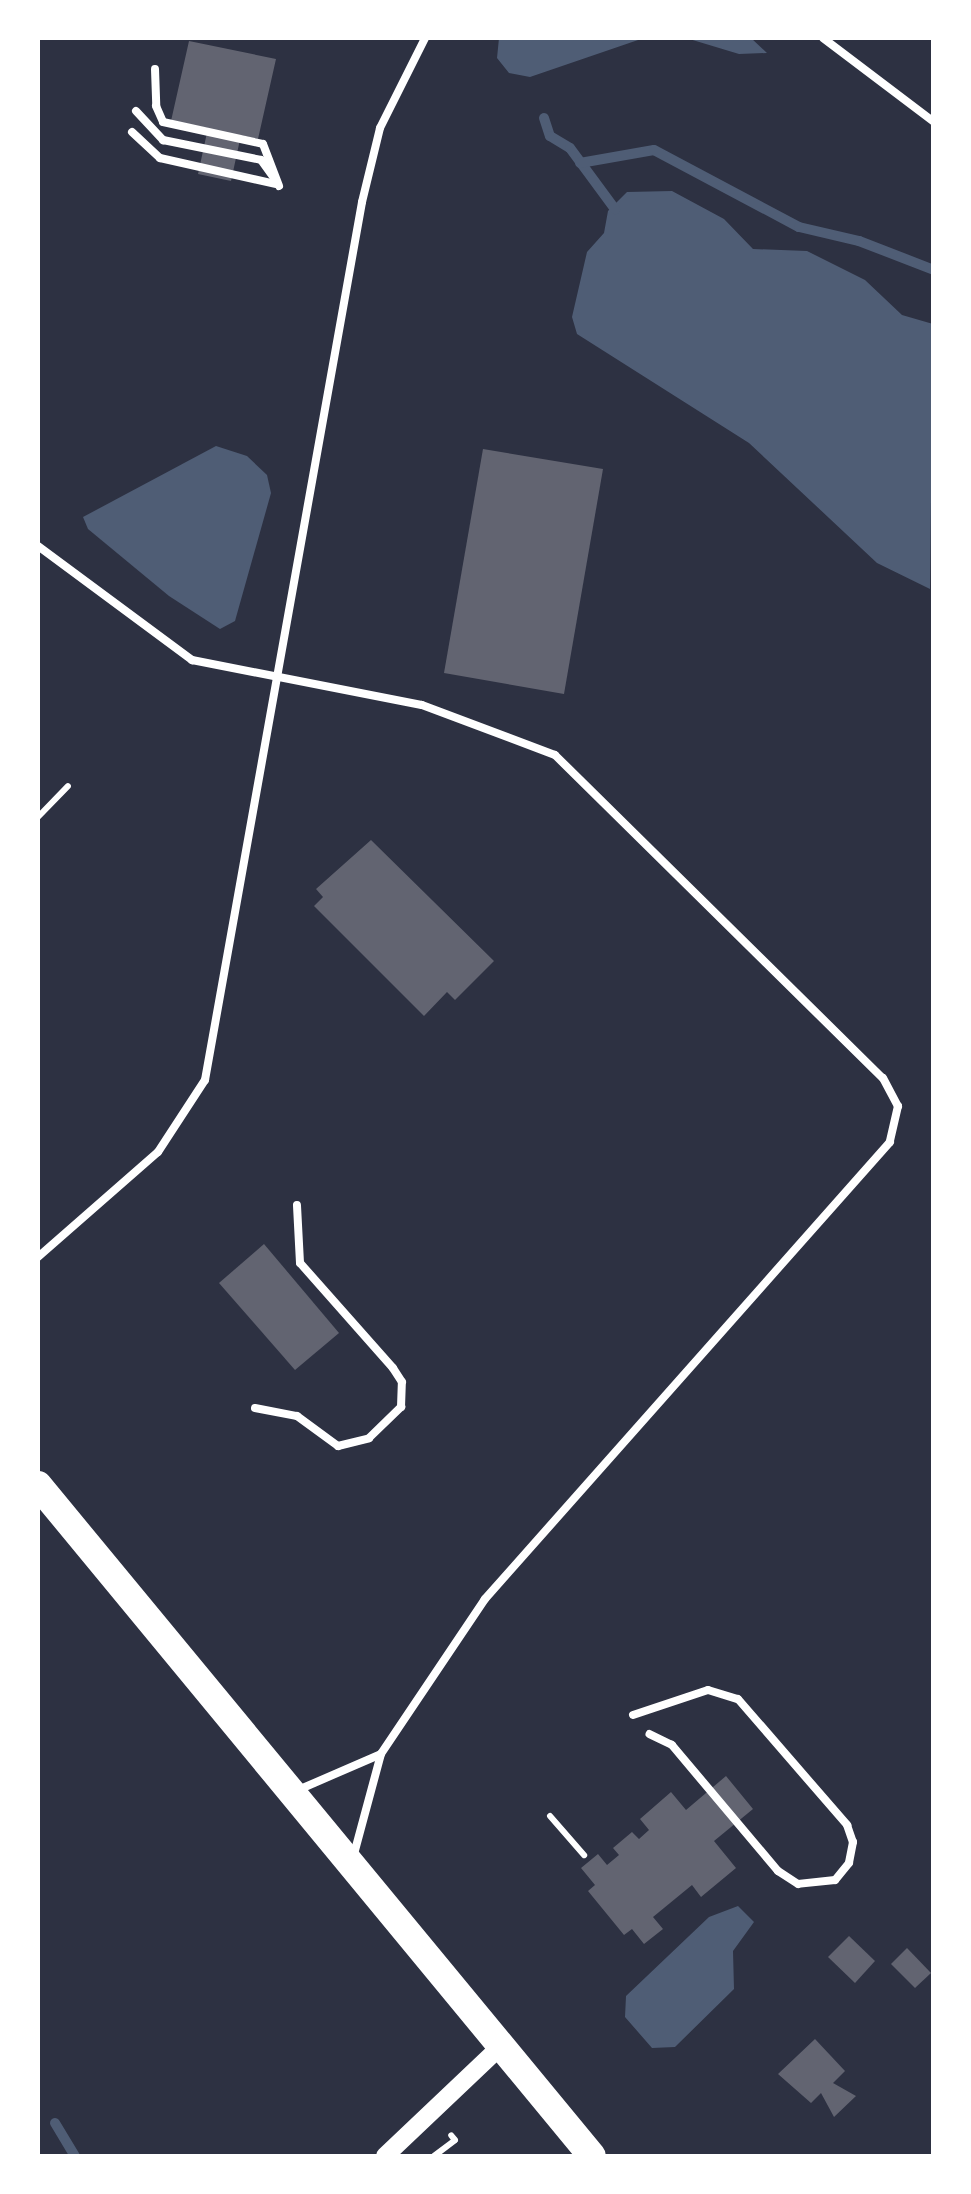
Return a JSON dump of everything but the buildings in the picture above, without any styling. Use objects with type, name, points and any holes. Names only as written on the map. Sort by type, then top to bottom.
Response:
[{"type":"highway","points":[[38,1486],[592,2156]]},
{"type":"street","points":[[385,2156],[500,2047]]},
{"type":"lane","points":[[38,1256],[158,1152],[205,1080],[362,202],[380,128],[425,38]]},
{"type":"lane","points":[[823,38],[934,122]]},
{"type":"lane","points":[[155,69],[156,106],[164,122],[263,144],[280,186]]},
{"type":"lane","points":[[136,111],[163,140],[261,160],[280,186]]},
{"type":"lane","points":[[132,132],[160,158],[280,186]]},
{"type":"lane","points":[[38,546],[171,649],[232,672],[422,704],[555,756],[883,1078],[898,1106],[890,1142],[507,1571],[381,1754],[351,1867]]},
{"type":"lane","points":[[255,1408],[297,1416],[338,1446],[368,1438],[401,1407],[402,1382],[393,1368],[300,1264],[297,1205]]},
{"type":"lane","points":[[633,1715],[708,1690],[738,1699],[846,1826],[853,1842],[849,1863],[834,1880],[798,1884],[778,1871],[672,1745],[649,1734]]},
{"type":"lane","points":[[290,1793],[381,1754]]},
{"type":"path","points":[[38,817],[68,786]]},
{"type":"path","points":[[550,1816],[584,1855]]},
{"type":"path","points":[[434,2156],[456,2140],[451,2135]]},
{"type":"water","points":[[499,38],[686,38],[641,39],[530,77],[509,73],[497,58]]},
{"type":"water","points":[[686,38],[751,38],[767,53],[739,54]]},
{"type":"water","points":[[672,191],[724,219],[753,249],[807,251],[865,280],[902,315],[933,324],[930,589],[877,563],[749,443],[577,334],[572,317],[587,252],[604,233],[608,211],[627,192]]},
{"type":"water","points":[[216,446],[247,456],[267,475],[271,493],[235,621],[220,629],[169,596],[88,529],[83,517]]},
{"type":"water","points":[[738,1906],[754,1922],[733,1951],[734,1989],[675,2047],[652,2048],[625,2017],[626,1996],[709,1917]]},
{"type":"waterway","points":[[544,118],[550,136],[570,148],[615,209]]},
{"type":"waterway","points":[[580,163],[654,150],[799,227],[859,241],[934,270]]},
{"type":"waterway","points":[[55,2123],[75,2156]]}]
